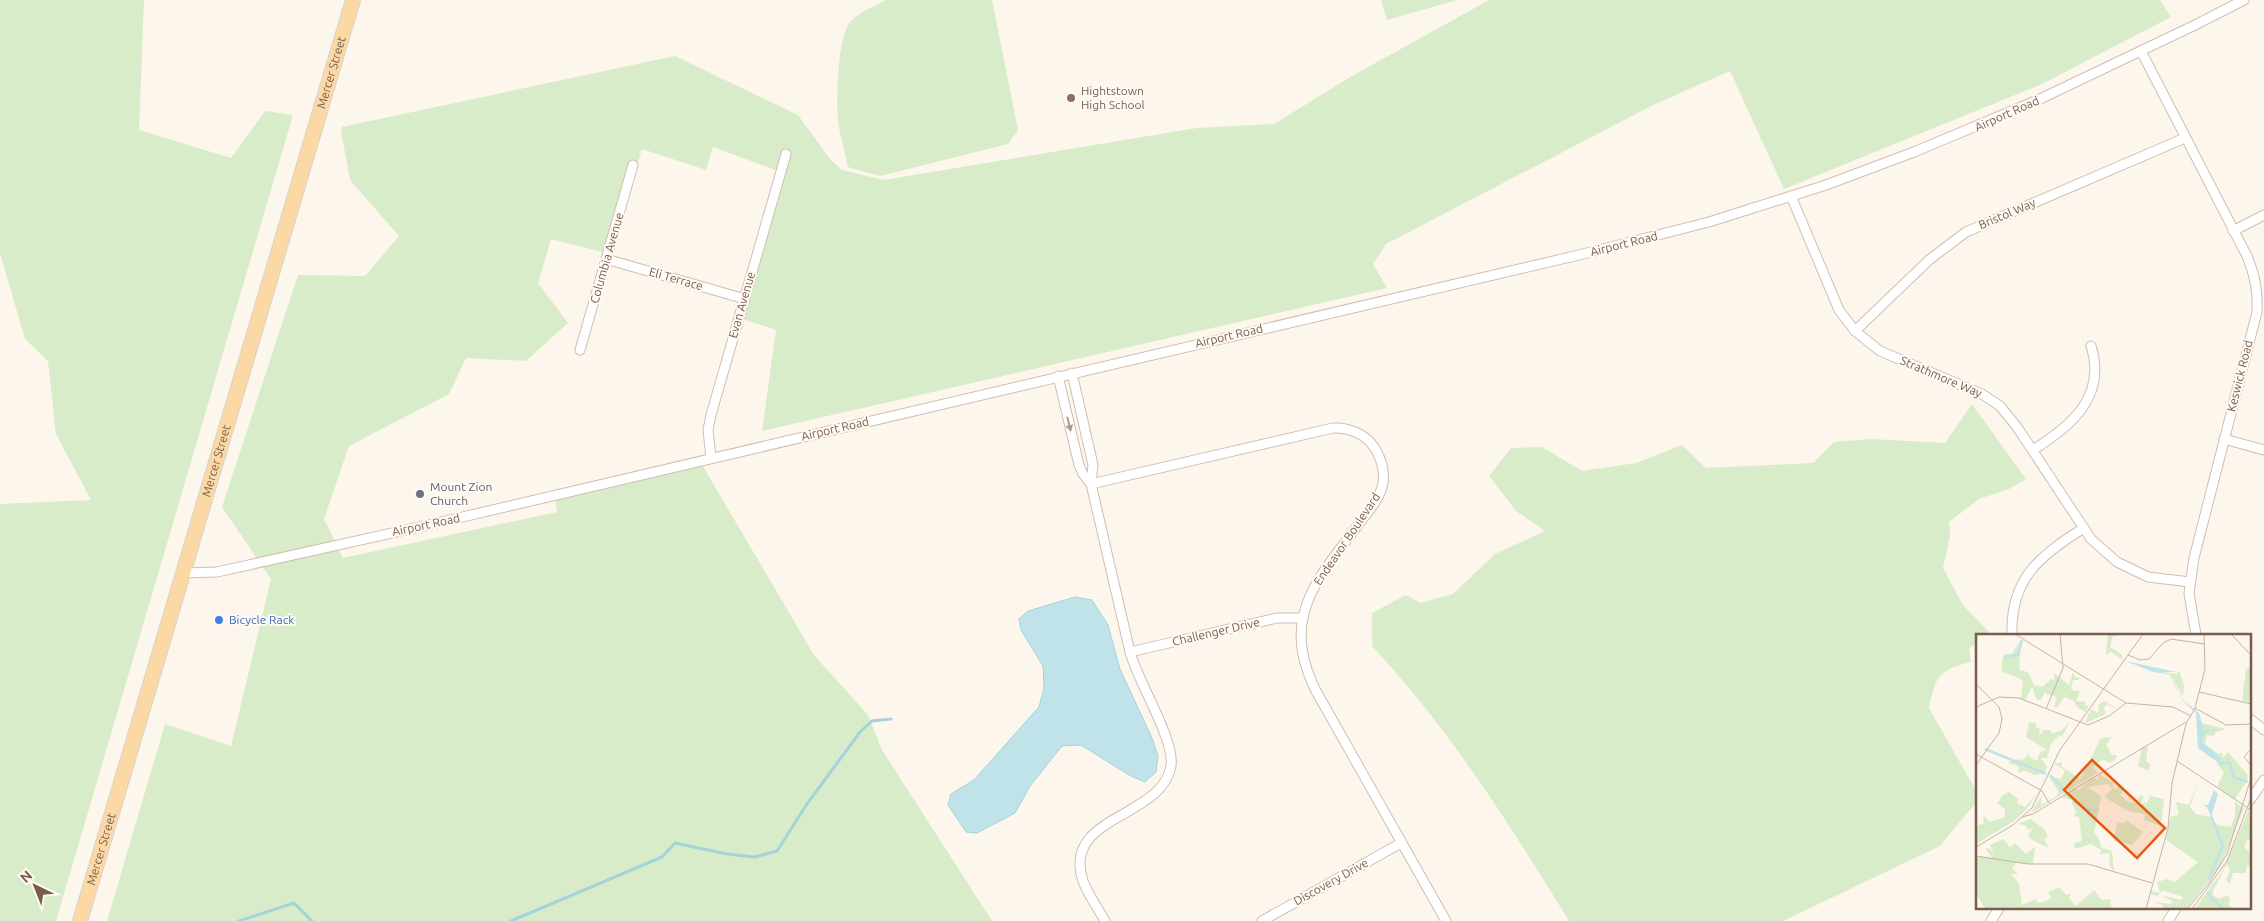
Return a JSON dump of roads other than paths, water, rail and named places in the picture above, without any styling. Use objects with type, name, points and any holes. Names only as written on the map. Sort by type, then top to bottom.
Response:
[{"type":"main road","name":"Mercer Street","points":[[80,921],[353,0]]},
{"type":"street","name":"Airport Road","points":[[183,573],[217,572],[1649,238],[1826,185],[1976,128],[2244,0]]},
{"type":"street","name":"Keswick Road","points":[[2141,50],[2252,269],[2258,295],[2257,312],[2194,558],[2190,582],[2190,605],[2196,634]]},
{"type":"street","name":"Bristol Way","points":[[1855,331],[1934,255],[1966,232],[2185,138]]},
{"type":"street","name":"Evan Avenue","points":[[712,458],[708,430],[710,415],[786,154]]},
{"type":"street","name":"Columbia Avenue","points":[[580,350],[633,165]]},
{"type":"street","name":"Strathmore Way","points":[[1791,196],[1839,310],[1855,331],[1869,344],[1886,354],[1992,399],[2010,416],[2084,528],[2103,551],[2133,571],[2162,580],[2190,582]]},
{"type":"street","points":[[2233,231],[2264,215]]},
{"type":"street","name":"Eli Terrace","points":[[606,259],[744,299]]},
{"type":"street","points":[[2033,450],[2066,427],[2083,408],[2095,372],[2091,346]]},
{"type":"street","points":[[1072,373],[1093,465],[1091,484],[1130,652],[1136,673],[1168,742],[1171,753],[1171,767],[1163,784],[1155,794],[1098,830],[1085,846],[1081,861],[1083,880],[1105,921]]},
{"type":"street","points":[[1058,376],[1079,465],[1082,474],[1091,484]]},
{"type":"street","name":"Endeavor Boulevard","points":[[1091,484],[1324,429],[1347,429],[1364,437],[1375,448],[1381,462],[1383,477],[1380,492],[1319,579],[1309,599],[1303,618],[1303,653],[1312,682],[1446,921]]},
{"type":"street","points":[[2224,439],[2264,450]]},
{"type":"street","points":[[2012,634],[2015,602],[2029,572],[2047,552],[2084,528]]},
{"type":"street","name":"Challenger Drive","points":[[1130,652],[1277,618],[1303,618]]},
{"type":"street","points":[[2252,721],[2264,730]]},
{"type":"street","points":[[2252,797],[2264,780]]},
{"type":"street","name":"Discovery Drive","points":[[1262,921],[1401,843]]},
{"type":"street","points":[[1992,921],[1999,908]]},
{"type":"street","points":[[2168,921],[2176,908]]},
{"type":"water","points":[[1075,597],[1092,600],[1108,625],[1120,669],[1152,738],[1158,756],[1156,772],[1145,782],[1129,775],[1081,745],[1062,746],[1030,786],[1015,813],[977,833],[966,832],[948,805],[951,794],[974,780],[1039,707],[1044,688],[1043,666],[1021,630],[1019,619],[1028,611]]},
{"type":"waterway","points":[[511,921],[662,857],[675,843],[727,854],[755,857],[777,851],[807,804],[860,732],[872,721],[891,719]]},
{"type":"waterway","points":[[239,921],[294,903],[312,921]]},
{"type":"place","name":"Hightstown High School","points":[[1071,98]]},
{"type":"place","name":"Mount Zion Church","points":[[420,494]]},
{"type":"place","name":"Bicycle Rack","points":[[219,620]]}]
